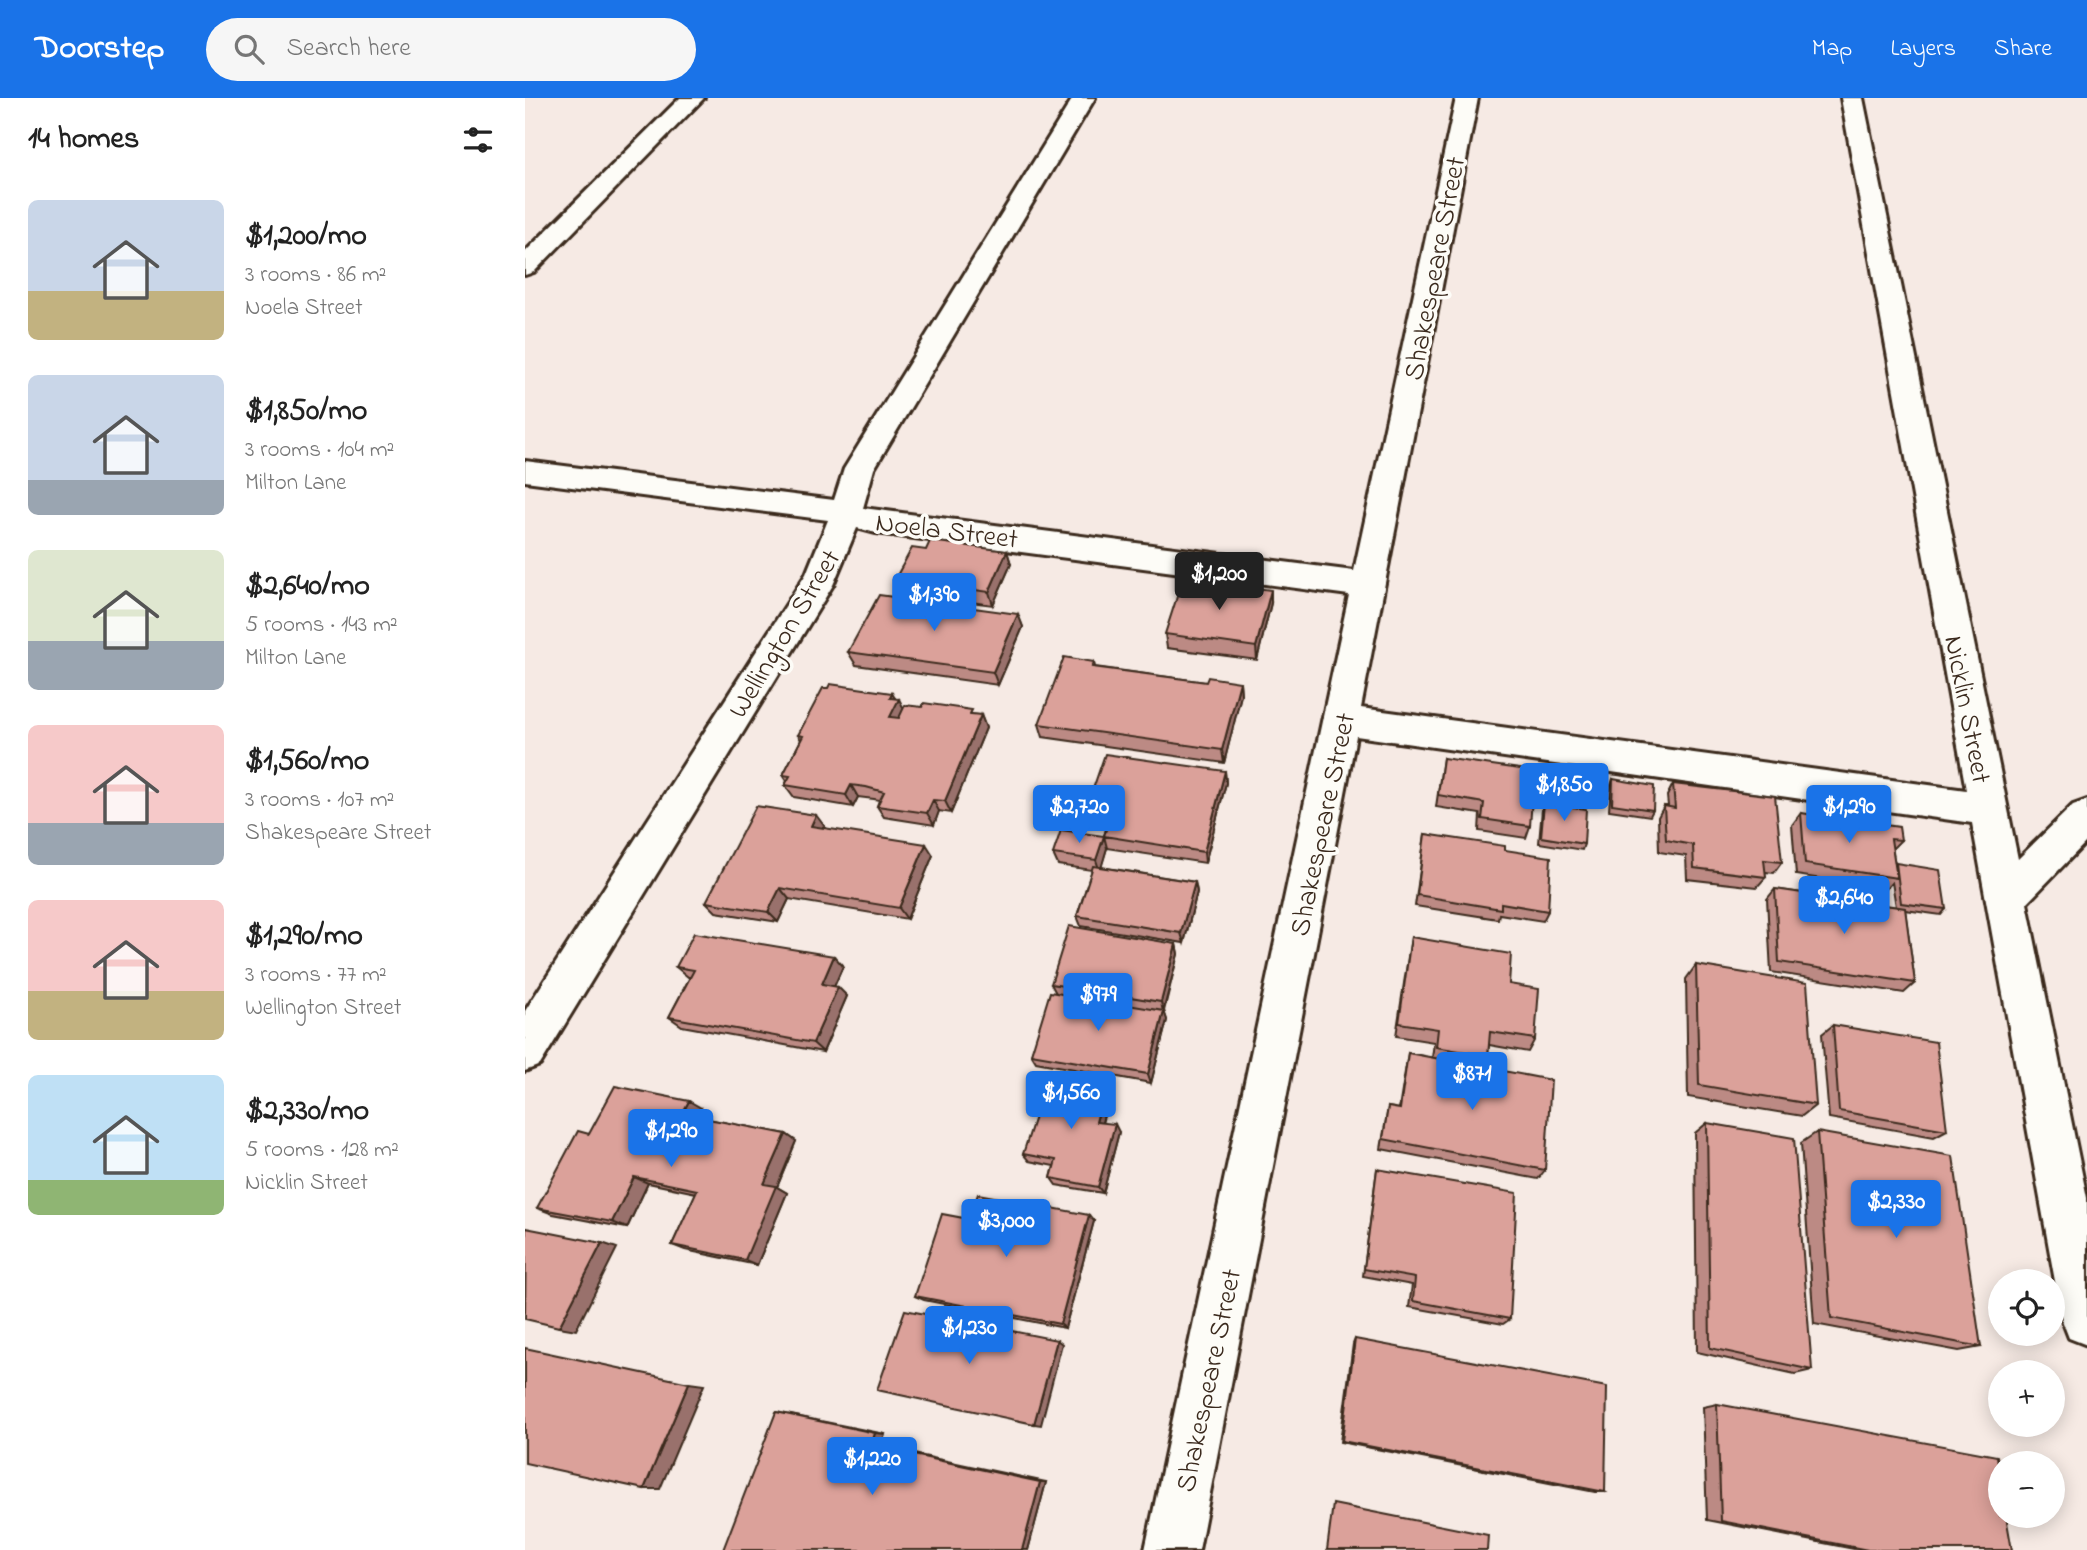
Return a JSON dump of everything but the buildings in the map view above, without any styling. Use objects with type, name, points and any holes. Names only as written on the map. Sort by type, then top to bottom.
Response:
[{"type":"street","points":[[525,267],[693,98]]},
{"type":"street","name":"Wellington Street","points":[[525,1051],[821,577],[838,539],[859,469],[1084,98]]},
{"type":"street","name":"Shakespeare Street","points":[[1173,1550],[1467,98]]},
{"type":"street","name":"Nicklin Street","points":[[1852,98],[2087,1320]]},
{"type":"street","name":"Noela Street","points":[[525,471],[817,506],[876,522],[1369,585]]},
{"type":"street","points":[[1342,720],[1989,809]]},
{"type":"street","points":[[2006,897],[2087,816]]}]
